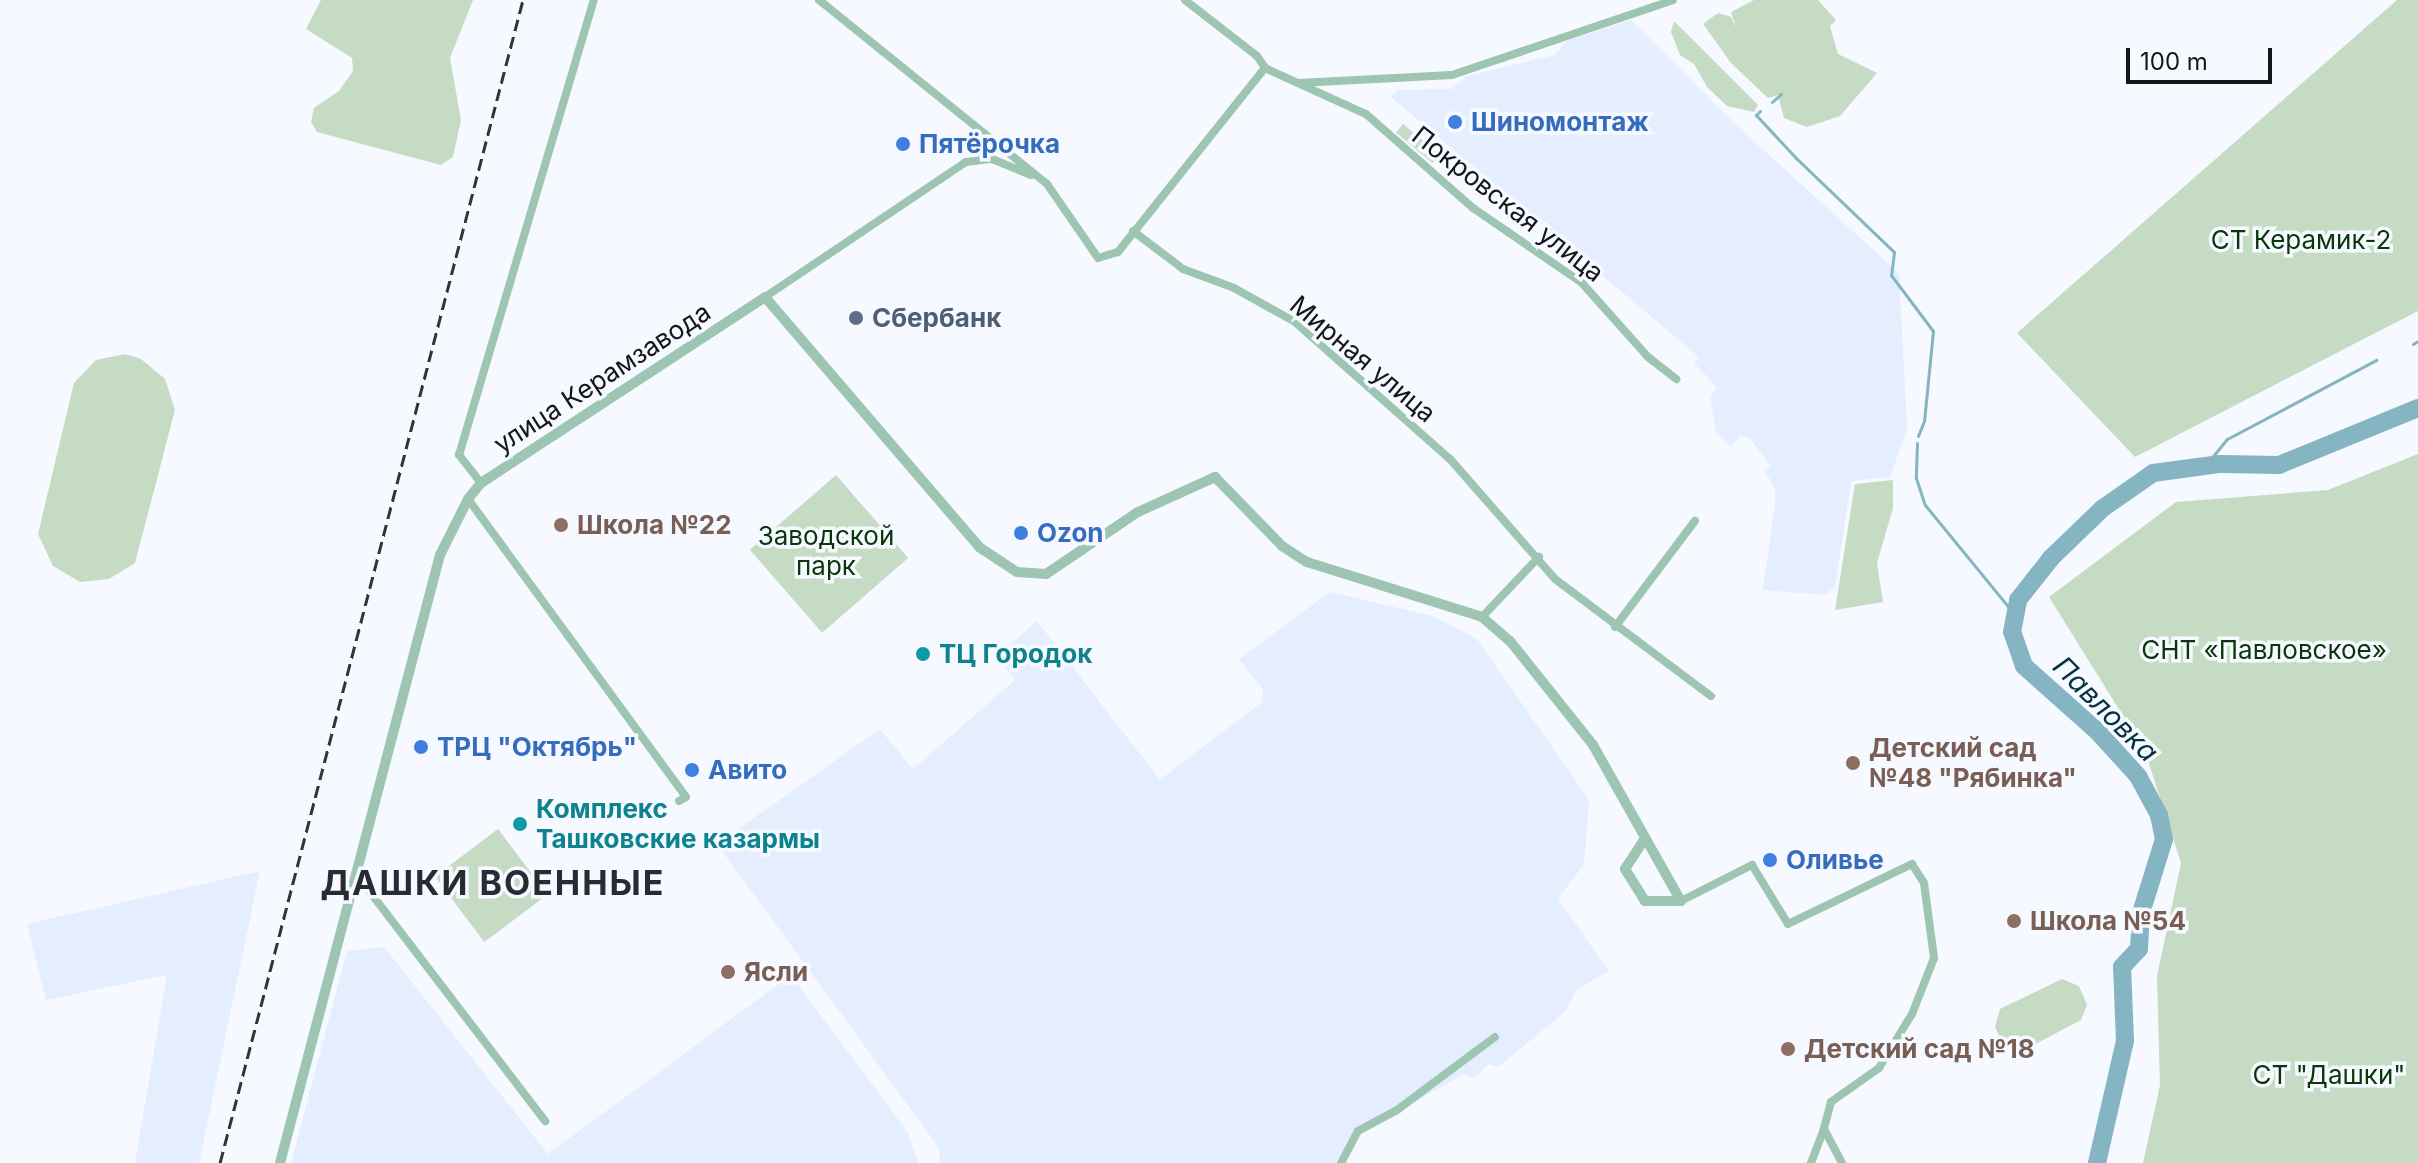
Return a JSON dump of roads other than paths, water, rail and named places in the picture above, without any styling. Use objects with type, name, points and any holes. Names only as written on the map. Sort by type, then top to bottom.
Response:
[{"type":"street","points":[[481,483],[459,455],[594,0]]},
{"type":"street","points":[[819,0],[1041,179],[1098,258],[1118,252],[1265,68]]},
{"type":"street","name":"Покровская улица","points":[[1185,0],[1257,56],[1265,68],[1366,114],[1473,208],[1582,283],[1648,357],[1676,379]]},
{"type":"street","points":[[1294,83],[1452,75],[1673,0]]},
{"type":"street","name":"улица Керамзавода","points":[[280,1163],[440,555],[468,499],[481,483],[966,162],[992,159],[1041,179]]},
{"type":"street","name":"Мирная улица","points":[[1133,231],[1183,269],[1234,288],[1295,322],[1450,459],[1539,557],[1555,579],[1711,696]]},
{"type":"street","points":[[765,297],[979,547],[1017,572],[1046,574],[1138,512],[1215,477],[1282,546],[1307,562],[1482,617],[1510,641],[1593,745],[1681,901]]},
{"type":"street","points":[[468,499],[686,797],[679,801]]},
{"type":"street","points":[[1615,627],[1695,521]]},
{"type":"street","points":[[1482,617],[1539,557]]},
{"type":"street","points":[[1645,838],[1625,869],[1645,901],[1681,901],[1752,865],[1788,924],[1912,864],[1924,883],[1934,958],[1912,1014],[1879,1068],[1831,1102],[1811,1163]]},
{"type":"street","points":[[357,875],[545,1121]]},
{"type":"street","points":[[1341,1163],[1358,1131],[1397,1110],[1495,1037]]},
{"type":"street","points":[[1824,1129],[1842,1163]]},
{"type":"waterway","points":[[1772,102],[1781,94]]},
{"type":"waterway","points":[[1760,111],[1756,115],[1796,158],[1894,252],[1891,275],[1933,331],[1924,421],[1918,436]]},
{"type":"waterway","points":[[2413,344],[2418,341]]},
{"type":"waterway","points":[[2205,466],[2227,439],[2376,360]]},
{"type":"waterway","name":"Павловка","points":[[2097,1163],[2125,1041],[2122,967],[2139,949],[2141,913],[2164,839],[2159,815],[2138,776],[2097,731],[2024,666],[2012,632],[2018,600],[2051,558],[2103,508],[2153,473],[2220,464],[2279,465],[2418,408]]},
{"type":"waterway","points":[[1917,443],[1916,478],[1925,505],[2015,615]]},
{"type":"railway","points":[[220,1163],[523,0]]},
{"type":"place","name":"Шиномонтаж","points":[[1455,122]]},
{"type":"place","name":"Пятёрочка","points":[[903,144]]},
{"type":"place","name":"Сбербанк","points":[[856,318]]},
{"type":"place","name":"Школа №22","points":[[561,525]]},
{"type":"place","name":"Ozon","points":[[1021,533]]},
{"type":"place","name":"ТЦ Городок","points":[[923,654]]},
{"type":"place","name":"ТРЦ \"Октябрь\"","points":[[421,747]]},
{"type":"place","name":"Детский сад №48 \"Рябинка\"","points":[[1853,763]]},
{"type":"place","name":"Авито","points":[[692,770]]},
{"type":"place","name":"Комплекс Ташковские казармы","points":[[520,824]]},
{"type":"place","name":"Оливье","points":[[1770,860]]},
{"type":"place","name":"Школа №54","points":[[2014,921]]},
{"type":"place","name":"Ясли","points":[[728,972]]},
{"type":"place","name":"Детский сад №18","points":[[1788,1049]]},
{"type":"district","name":"ДАШКИ ВОЕННЫЕ","points":[[493,883]]},
{"type":"park label","name":"СТ Керамик-2","points":[[2301,240]]},
{"type":"park label","name":"Заводской парк","points":[[826,551]]},
{"type":"park label","name":"СНТ «Павловское»","points":[[2264,650]]},
{"type":"park label","name":"СТ \"Дашки\"","points":[[2329,1075]]}]
